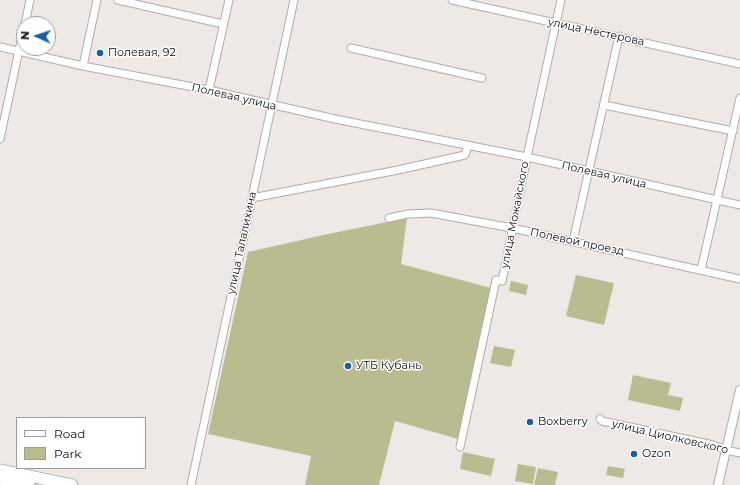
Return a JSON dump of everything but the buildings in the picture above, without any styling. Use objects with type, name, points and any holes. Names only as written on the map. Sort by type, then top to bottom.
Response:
[{"type":"main road","points":[[0,470],[72,485]]},
{"type":"main road","points":[[0,479],[29,485]]},
{"type":"street","points":[[27,16],[30,0]]},
{"type":"street","points":[[82,66],[97,0]]},
{"type":"street","points":[[118,0],[224,24]]},
{"type":"street","points":[[209,90],[229,0]]},
{"type":"street","name":"улица Талалихина","points":[[191,485],[294,0]]},
{"type":"street","name":"улица Нестерова","points":[[452,0],[740,64]]},
{"type":"street","name":"улица Можайского","points":[[460,447],[496,280],[502,281],[561,0]]},
{"type":"street","points":[[574,242],[619,36]]},
{"type":"street","name":"Полевая улица","points":[[0,47],[16,50]]},
{"type":"street","points":[[351,48],[482,78]]},
{"type":"street","points":[[0,139],[2,117],[18,56]]},
{"type":"street","name":"Полевая улица","points":[[40,56],[82,66],[209,90],[335,119],[527,157],[740,205]]},
{"type":"street","points":[[701,270],[740,98]]},
{"type":"street","points":[[604,105],[732,131]]},
{"type":"street","points":[[252,198],[398,170],[465,155],[468,145]]},
{"type":"street","name":"Полевой проезд","points":[[389,218],[408,214],[431,213],[512,228],[740,279]]},
{"type":"street","points":[[718,485],[740,390]]},
{"type":"street","name":"улица Циолковского","points":[[600,419],[606,422],[713,445],[740,453]]},
{"type":"green space","name":"УТБ Кубань","points":[[407,218],[401,264],[491,288],[458,439],[395,421],[379,485],[305,485],[311,456],[208,434],[248,252]]},
{"type":"green space","points":[[576,275],[614,283],[604,325],[566,316]]},
{"type":"green space","points":[[511,281],[528,285],[526,295],[509,291]]},
{"type":"green space","points":[[494,346],[515,350],[511,367],[490,363]]},
{"type":"green space","points":[[633,375],[671,383],[668,395],[683,398],[680,411],[628,400]]},
{"type":"green space","points":[[463,452],[495,459],[491,476],[460,469]]},
{"type":"green space","points":[[518,464],[536,467],[533,484],[515,481]]},
{"type":"green space","points":[[608,466],[625,469],[623,478],[606,475]]},
{"type":"green space","points":[[538,468],[558,472],[555,485],[534,485]]},
{"type":"place","name":"Полевая, 92","points":[[100,53]]},
{"type":"place","name":"УТБ Кубань","points":[[348,366]]},
{"type":"place","name":"Boxberry","points":[[530,422]]},
{"type":"place","name":"Ozon","points":[[634,454]]}]
